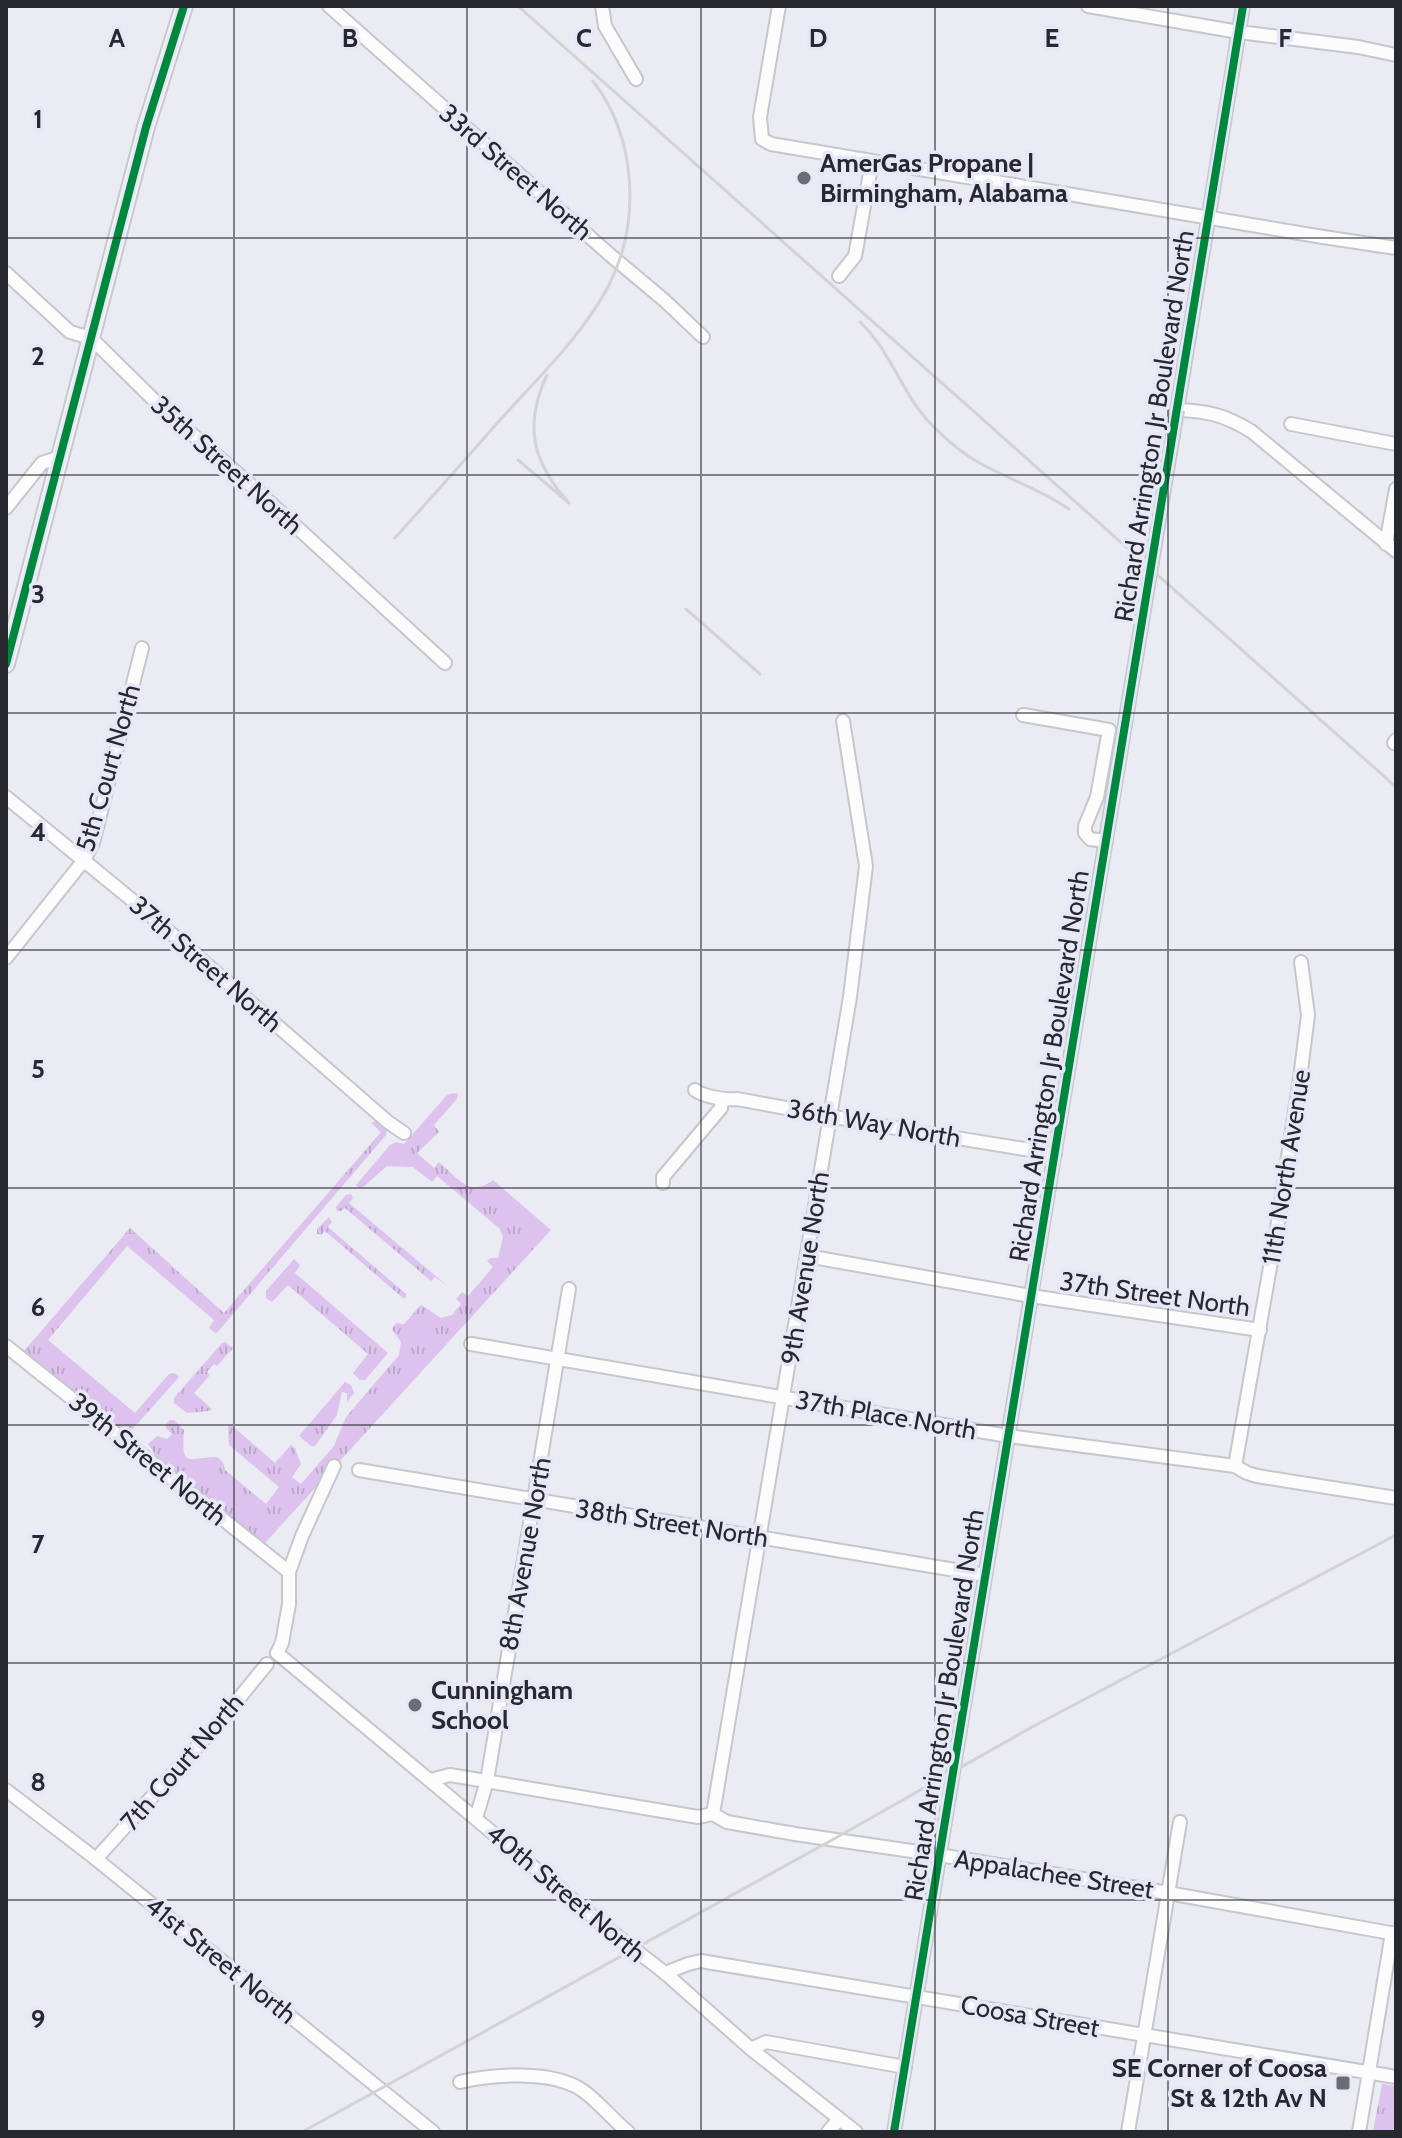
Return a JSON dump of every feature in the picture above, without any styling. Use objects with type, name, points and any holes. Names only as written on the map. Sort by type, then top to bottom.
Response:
[{"type":"main road","points":[[6,664],[146,127],[184,6]]},
{"type":"street","name":"33rd Street North","points":[[329,6],[703,337]]},
{"type":"street","points":[[602,6],[605,26],[636,79]]},
{"type":"street","points":[[779,6],[760,117],[762,139],[771,144],[1396,248]]},
{"type":"street","points":[[1088,6],[1396,55]]},
{"type":"street","name":"Richard Arrington Jr Boulevard North","points":[[894,2132],[1243,6]]},
{"type":"street","points":[[839,276],[855,256],[872,162]]},
{"type":"street","name":"35th Street North","points":[[6,273],[70,332],[91,338],[162,408],[445,663]]},
{"type":"street","points":[[1177,410],[1207,411],[1251,431],[1391,548]]},
{"type":"street","points":[[1291,424],[1396,444]]},
{"type":"street","points":[[6,508],[42,463],[60,457]]},
{"type":"street","points":[[1391,548],[1396,489]]},
{"type":"street","name":"5th Court North","points":[[6,958],[84,860],[93,843],[142,648]]},
{"type":"street","points":[[1023,715],[1109,730],[1097,797],[1085,826],[1085,833],[1090,839],[1106,841]]},
{"type":"street","name":"9th Avenue North","points":[[713,1814],[850,997],[866,866],[843,721]]},
{"type":"street","name":"37th Street North","points":[[6,797],[404,1133]]},
{"type":"street","name":"11th North Avenue","points":[[1235,1466],[1278,1222],[1308,1015],[1301,962]]},
{"type":"street","name":"36th Way North","points":[[695,1090],[722,1100],[737,1099],[1055,1154]]},
{"type":"street","points":[[663,1183],[663,1177],[721,1108],[722,1100]]},
{"type":"street","name":"37th Street North","points":[[807,1256],[1031,1296],[1260,1330]]},
{"type":"street","name":"8th Avenue North","points":[[476,1818],[487,1781],[569,1289]]},
{"type":"street","name":"37th Place North","points":[[471,1344],[1008,1436],[1235,1466],[1257,1476],[1396,1498]]},
{"type":"street","name":"39th Street North","points":[[6,1346],[289,1572]]},
{"type":"street","points":[[289,1572],[334,1466]]},
{"type":"street","name":"38th Street North","points":[[359,1470],[985,1575]]},
{"type":"street","name":"40th Street North","points":[[289,1572],[289,1604],[282,1643],[277,1653],[603,1925],[665,1973],[751,2049],[856,2132]]},
{"type":"street","name":"7th Court North","points":[[96,1859],[222,1719],[267,1664]]},
{"type":"street","name":"Appalachee Street","points":[[430,1780],[450,1775],[698,1817],[713,1814],[727,1822],[1394,1933]]},
{"type":"street","name":"41st Street North","points":[[6,1790],[96,1859],[433,2132]]},
{"type":"street","points":[[1128,2132],[1180,1822]]},
{"type":"street","points":[[1359,2132],[1394,1933]]},
{"type":"street","name":"Coosa Street","points":[[665,1973],[701,1961],[1396,2077]]},
{"type":"street","points":[[751,2049],[766,2042],[905,2067]]},
{"type":"street","points":[[460,2082],[497,2076],[550,2077],[581,2089],[628,2132]]},
{"type":"street","points":[[828,2132],[839,2119]]},
{"type":"green space","points":[[458,1094],[457,1099],[434,1125],[439,1132],[417,1153],[434,1168],[439,1162],[464,1184],[477,1187],[493,1180],[551,1230],[264,1544],[157,1457],[148,1444],[157,1436],[167,1439],[172,1434],[166,1424],[174,1420],[184,1430],[185,1456],[193,1459],[217,1457],[223,1462],[225,1470],[266,1504],[279,1487],[229,1445],[230,1424],[275,1463],[291,1445],[295,1448],[301,1464],[292,1477],[301,1484],[334,1446],[346,1417],[399,1355],[401,1342],[392,1329],[396,1323],[404,1324],[421,1305],[441,1318],[452,1315],[461,1304],[456,1299],[462,1292],[468,1296],[493,1267],[487,1261],[498,1258],[503,1237],[500,1229],[437,1176],[432,1182],[413,1167],[387,1166],[363,1187],[356,1185],[390,1145],[396,1142],[404,1144],[447,1095]]},
{"type":"green space","points":[[375,1121],[387,1131],[386,1135],[216,1334],[209,1328],[214,1320],[127,1246],[48,1340],[135,1413],[169,1374],[179,1377],[131,1431],[122,1429],[24,1351],[130,1228],[224,1313],[381,1132],[371,1123]]},
{"type":"green space","points":[[351,1194],[353,1198],[349,1203],[450,1288],[435,1277],[431,1281],[345,1208],[337,1211],[336,1207],[346,1195]]},
{"type":"green space","points":[[329,1217],[332,1222],[328,1227],[406,1294],[406,1298],[325,1231],[317,1234],[317,1229]]},
{"type":"green space","points":[[294,1259],[300,1265],[295,1273],[388,1353],[365,1380],[360,1380],[353,1373],[368,1354],[288,1285],[272,1302],[266,1298],[266,1291]]},
{"type":"green space","points":[[225,1342],[233,1348],[207,1372],[210,1375],[194,1393],[212,1409],[187,1413],[174,1403],[174,1398]]},
{"type":"green space","points":[[345,1382],[351,1385],[354,1393],[347,1402],[347,1393],[342,1392],[337,1415],[315,1446],[311,1446],[299,1436]]},
{"type":"green space","points":[[1382,2084],[1396,2086],[1396,2132],[1373,2132]]},
{"type":"railway","points":[[518,6],[1396,787]]},
{"type":"railway","points":[[395,538],[560,355],[600,302],[610,283],[626,233],[630,206],[629,179],[618,127],[593,81]]},
{"type":"railway","points":[[860,322],[880,345],[920,411],[949,441],[979,463],[1069,509]]},
{"type":"railway","points":[[518,460],[569,503],[547,473],[536,443],[535,411],[547,375]]},
{"type":"railway","points":[[686,609],[760,674]]},
{"type":"railway","points":[[302,2132],[1032,1727],[1396,1535]]},
{"type":"cycle path","points":[[6,664],[146,127],[184,6]]},
{"type":"cycle path","points":[[894,2132],[1243,6]]},
{"type":"place","name":"AmerGas Propane | Birmingham, Alabama","points":[[804,178]]},
{"type":"place","name":"Cunningham School","points":[[415,1705]]},
{"type":"place","name":"SE Corner of Coosa St & 12th Av N","points":[[1343,2083]]}]
